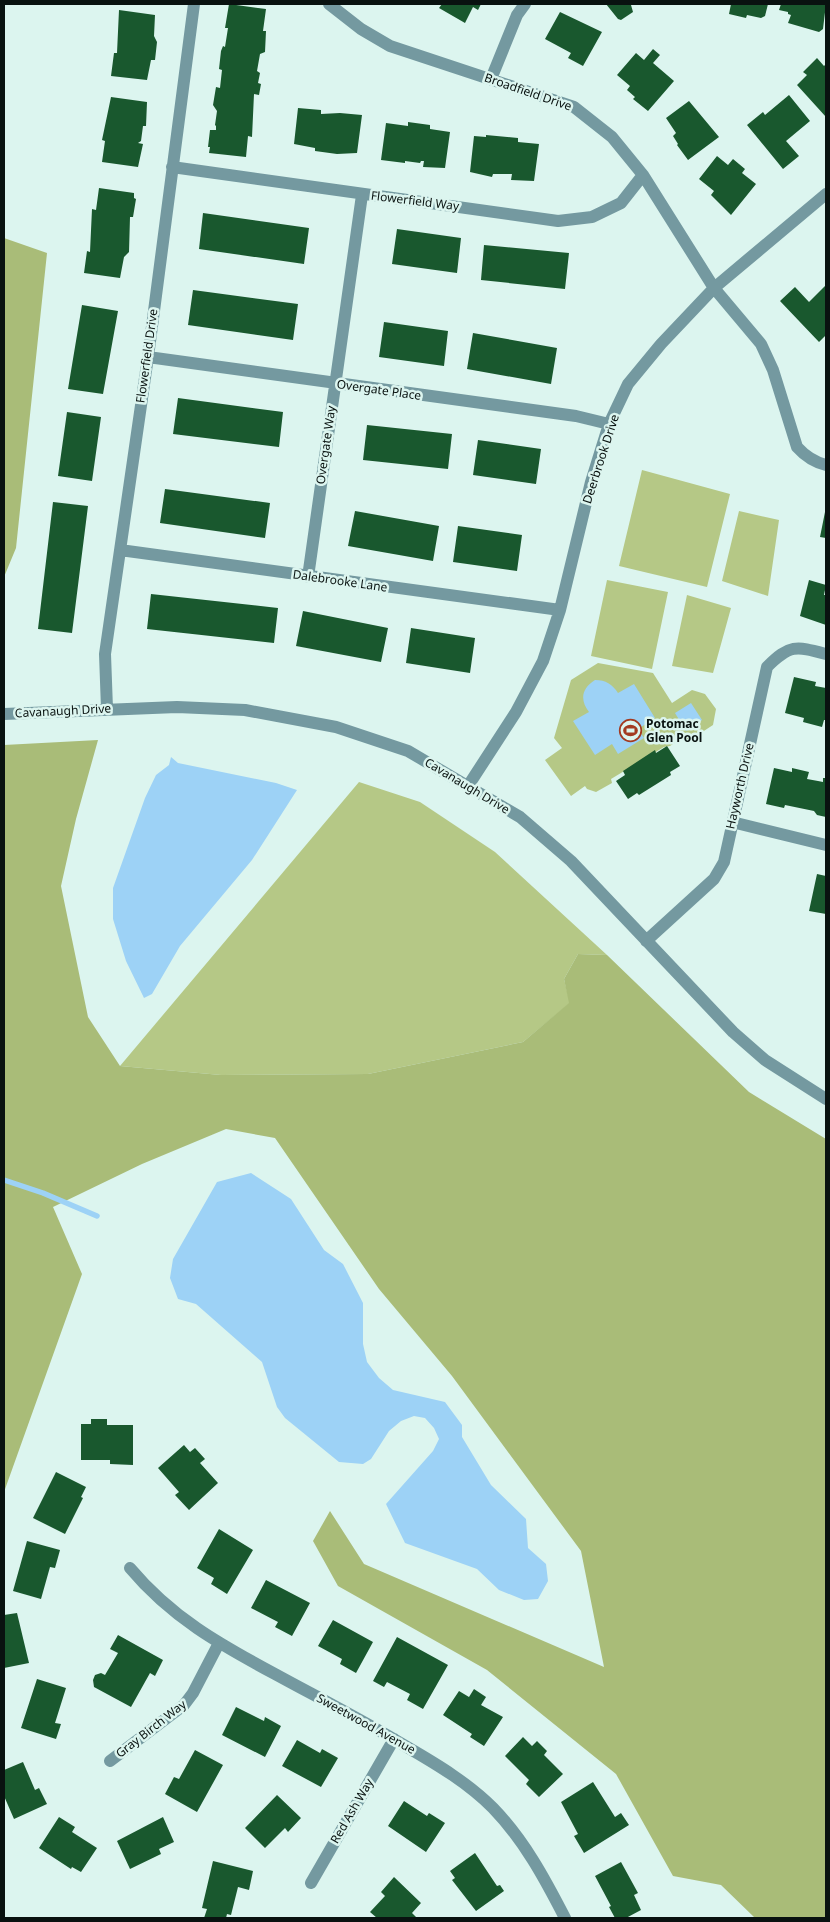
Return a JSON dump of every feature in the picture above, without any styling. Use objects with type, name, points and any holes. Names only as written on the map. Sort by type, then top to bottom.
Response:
[{"type":"street","name":"Flowerfield Drive","points":[[107,709],[105,654],[148,357],[194,4]]},
{"type":"street","name":"Broadfield Drive","points":[[330,4],[361,29],[390,46],[574,107],[612,137],[643,175],[714,288]]},
{"type":"street","points":[[491,79],[517,15],[525,4]]},
{"type":"street","name":"Flowerfield Way","points":[[172,168],[558,220],[592,218],[621,204],[643,175]]},
{"type":"street","name":"Deerbrook Drive","points":[[468,786],[521,704],[543,662],[560,610],[592,482],[610,424],[628,384],[661,344],[714,288],[826,194]]},
{"type":"street","name":"Overgate Way","points":[[308,577],[362,195]]},
{"type":"street","points":[[714,288],[761,344],[774,370],[797,447],[816,463],[826,465]]},
{"type":"street","name":"Overgate Place","points":[[148,357],[576,416],[610,424]]},
{"type":"street","name":"Dalebrooke Lane","points":[[120,550],[560,610]]},
{"type":"street","name":"Hayworth Drive","points":[[646,940],[714,879],[724,862],[767,667],[783,651],[801,648],[826,654]]},
{"type":"street","name":"Cavanaugh Drive","points":[[4,714],[178,706],[245,710],[336,726],[408,751],[520,817],[571,861],[732,1032],[765,1060],[826,1100]]},
{"type":"street","points":[[732,822],[826,845]]},
{"type":"street","name":"Sweetwood Avenue","points":[[130,1568],[168,1608],[219,1644],[394,1739],[446,1770],[470,1787],[493,1808],[514,1832],[533,1859],[565,1918]]},
{"type":"street","name":"Gray Birch Way","points":[[110,1761],[184,1706],[219,1644]]},
{"type":"street","name":"Red Ash Way","points":[[311,1884],[394,1739]]},
{"type":"green space","points":[[4,238],[47,253],[16,548],[4,577]]},
{"type":"green space","points":[[642,470],[730,494],[707,587],[619,566]]},
{"type":"green space","points":[[739,511],[779,520],[768,596],[722,581]]},
{"type":"green space","points":[[607,580],[668,592],[652,669],[591,656]]},
{"type":"green space","points":[[687,595],[731,608],[713,673],[672,666]]},
{"type":"green space","name":"Potomac Glen Pool","points":[[598,663],[653,673],[672,703],[692,690],[705,694],[716,709],[713,725],[687,742],[684,737],[670,746],[664,747],[611,779],[612,783],[596,792],[587,789],[585,786],[571,796],[545,760],[562,748],[554,738],[571,680]]},
{"type":"green space","points":[[98,740],[76,819],[61,886],[88,1017],[120,1066],[221,1075],[368,1074],[523,1042],[569,1003],[564,979],[578,954],[607,955],[749,1092],[826,1139],[826,1918],[755,1918],[721,1885],[673,1876],[616,1774],[487,1670],[338,1586],[313,1541],[330,1511],[364,1564],[604,1667],[581,1551],[452,1376],[379,1289],[275,1138],[226,1129],[142,1164],[53,1207],[82,1274],[4,1492],[4,745]]},
{"type":"green space","points":[[359,782],[420,802],[495,852],[607,955],[578,954],[564,979],[570,1003],[523,1042],[368,1074],[221,1075],[120,1066]]},
{"type":"water","points":[[595,680],[608,683],[618,693],[634,684],[655,718],[638,729],[644,738],[618,754],[612,744],[595,755],[573,721],[589,712],[584,703],[583,695],[590,683]]},
{"type":"water","points":[[691,703],[702,720],[686,731],[675,713]]},
{"type":"water","points":[[171,757],[178,763],[276,783],[297,790],[252,860],[180,946],[152,994],[144,998],[126,961],[113,919],[113,888],[145,798],[156,775],[169,765]]},
{"type":"water","points":[[251,1173],[291,1199],[324,1250],[343,1264],[363,1303],[363,1344],[367,1362],[379,1378],[393,1390],[445,1402],[462,1425],[462,1437],[491,1485],[526,1519],[528,1548],[546,1564],[548,1581],[538,1599],[524,1600],[499,1590],[477,1569],[405,1543],[386,1504],[433,1451],[439,1439],[434,1428],[425,1418],[414,1416],[401,1421],[389,1431],[371,1459],[363,1464],[339,1462],[285,1418],[277,1407],[262,1362],[196,1304],[178,1299],[170,1278],[173,1259],[217,1182]]},
{"type":"building","points":[[229,4],[266,9],[263,31],[266,31],[265,52],[260,54],[257,71],[260,73],[258,83],[261,84],[259,95],[254,94],[252,137],[248,136],[246,157],[209,153],[210,147],[208,147],[210,130],[216,130],[217,111],[213,105],[216,87],[220,88],[222,70],[219,69],[221,51],[223,46],[225,47],[228,28],[225,28]]},
{"type":"building","points":[[442,4],[481,4],[478,10],[473,7],[465,23],[439,8]]},
{"type":"building","points":[[606,4],[633,4],[631,5],[633,12],[621,20],[618,19]]},
{"type":"building","points":[[731,4],[768,4],[765,16],[761,18],[747,15],[746,18],[729,14]]},
{"type":"building","points":[[781,4],[826,4],[823,29],[819,32],[788,23],[791,15],[788,12],[779,10]]},
{"type":"building","points":[[119,10],[155,15],[154,36],[157,42],[155,60],[151,60],[147,80],[111,76],[114,53],[117,53]]},
{"type":"building","points":[[560,12],[602,32],[583,66],[568,58],[571,53],[545,39]]},
{"type":"building","points":[[653,49],[660,55],[653,63],[674,81],[648,111],[633,99],[635,97],[627,90],[630,86],[617,75],[636,53],[644,60]]},
{"type":"building","points":[[817,58],[824,66],[826,64],[826,117],[797,85],[807,75],[803,72]]},
{"type":"building","points":[[789,95],[810,121],[786,141],[799,156],[783,169],[747,125],[763,112],[765,115]]},
{"type":"building","points":[[111,97],[147,102],[146,126],[143,126],[141,141],[138,143],[143,144],[138,167],[102,162],[105,141],[102,140]]},
{"type":"building","points":[[689,101],[719,137],[688,160],[677,145],[673,136],[676,133],[666,118]]},
{"type":"building","points":[[298,108],[321,110],[321,114],[362,115],[357,153],[337,154],[315,151],[315,148],[294,144]]},
{"type":"building","points":[[408,122],[430,125],[430,129],[450,132],[445,168],[423,167],[424,161],[420,163],[405,161],[405,163],[381,160],[386,123],[408,126]]},
{"type":"building","points":[[486,135],[518,138],[518,142],[539,144],[534,181],[511,180],[512,174],[493,174],[492,177],[470,172],[474,136],[486,137]]},
{"type":"building","points":[[717,156],[728,165],[733,159],[745,169],[742,173],[756,184],[731,215],[711,195],[714,191],[699,179]]},
{"type":"building","points":[[99,188],[134,193],[134,198],[136,199],[133,217],[130,217],[129,252],[124,257],[120,278],[84,273],[87,251],[90,252],[92,209],[96,210]]},
{"type":"building","points":[[203,213],[309,228],[304,264],[199,249]]},
{"type":"building","points":[[397,229],[461,238],[457,273],[392,264]]},
{"type":"building","points":[[484,245],[569,253],[565,289],[481,280]]},
{"type":"building","points":[[826,285],[826,335],[819,342],[780,301],[795,287],[809,302]]},
{"type":"building","points":[[193,290],[298,304],[293,340],[188,325]]},
{"type":"building","points":[[82,305],[118,311],[103,394],[68,389]]},
{"type":"building","points":[[384,322],[448,331],[444,366],[379,357]]},
{"type":"building","points":[[473,333],[557,348],[551,384],[467,369]]},
{"type":"building","points":[[178,398],[283,412],[279,447],[173,434]]},
{"type":"building","points":[[67,412],[101,417],[92,481],[58,476]]},
{"type":"building","points":[[367,425],[452,434],[448,469],[363,460]]},
{"type":"building","points":[[478,440],[541,449],[536,484],[473,475]]},
{"type":"building","points":[[165,489],[270,503],[265,538],[160,523]]},
{"type":"building","points":[[53,502],[88,506],[72,633],[38,629]]},
{"type":"building","points":[[355,511],[439,526],[433,561],[348,546]]},
{"type":"building","points":[[826,512],[826,538],[820,537]]},
{"type":"building","points":[[458,526],[522,535],[517,571],[453,562]]},
{"type":"building","points":[[809,580],[826,585],[824,595],[826,595],[826,625],[800,616]]},
{"type":"building","points":[[151,594],[278,608],[274,643],[147,629]]},
{"type":"building","points":[[303,611],[388,628],[381,662],[296,646]]},
{"type":"building","points":[[411,628],[475,638],[470,673],[406,663]]},
{"type":"building","points":[[794,677],[816,682],[815,686],[826,688],[826,720],[824,720],[822,727],[803,722],[804,718],[785,713]]},
{"type":"building","points":[[667,746],[680,766],[670,772],[671,775],[639,795],[637,793],[628,799],[616,781],[625,775],[623,771],[655,750],[656,753]]},
{"type":"building","points":[[774,768],[792,772],[792,768],[809,772],[807,779],[823,782],[823,778],[826,778],[826,817],[817,815],[814,811],[785,805],[784,808],[766,804]]},
{"type":"building","points":[[817,874],[826,876],[826,914],[809,911]]},
{"type":"building","points":[[91,1419],[107,1419],[107,1425],[133,1425],[133,1465],[110,1464],[110,1460],[81,1460],[81,1424],[91,1424]]},
{"type":"building","points":[[184,1445],[190,1452],[195,1448],[205,1459],[200,1463],[218,1483],[189,1510],[175,1495],[179,1492],[158,1468]]},
{"type":"building","points":[[56,1472],[86,1487],[81,1497],[83,1498],[65,1534],[33,1518]]},
{"type":"building","points":[[219,1529],[253,1550],[227,1594],[211,1584],[214,1578],[197,1568]]},
{"type":"building","points":[[27,1541],[60,1550],[55,1568],[50,1567],[41,1599],[13,1591]]},
{"type":"building","points":[[266,1580],[310,1603],[292,1636],[275,1627],[278,1622],[251,1608]]},
{"type":"building","points":[[17,1613],[29,1663],[4,1668],[4,1615]]},
{"type":"building","points":[[333,1620],[373,1642],[356,1673],[340,1664],[342,1659],[318,1646]]},
{"type":"building","points":[[118,1635],[163,1660],[155,1676],[150,1673],[131,1707],[94,1687],[93,1680],[95,1675],[101,1673],[105,1675],[118,1653],[110,1649]]},
{"type":"building","points":[[397,1637],[448,1665],[423,1709],[407,1700],[410,1694],[387,1682],[384,1687],[373,1681]]},
{"type":"building","points":[[37,1679],[66,1688],[55,1723],[61,1724],[56,1739],[21,1728]]},
{"type":"building","points":[[474,1689],[486,1697],[481,1705],[503,1717],[484,1746],[470,1737],[472,1734],[443,1715],[459,1691],[469,1697]]},
{"type":"building","points":[[236,1707],[264,1721],[265,1717],[281,1726],[265,1757],[222,1735]]},
{"type":"building","points":[[523,1737],[532,1746],[537,1741],[547,1751],[544,1755],[563,1774],[539,1797],[526,1784],[529,1780],[505,1756]]},
{"type":"building","points":[[297,1740],[320,1753],[322,1749],[338,1758],[321,1787],[282,1766]]},
{"type":"building","points":[[195,1750],[223,1765],[197,1812],[165,1794],[174,1777],[179,1779]]},
{"type":"building","points":[[23,1762],[35,1790],[39,1788],[47,1804],[14,1819],[4,1796],[4,1770]]},
{"type":"building","points":[[593,1782],[615,1817],[621,1813],[629,1825],[584,1853],[574,1836],[578,1834],[561,1802]]},
{"type":"building","points":[[277,1795],[301,1818],[288,1832],[285,1828],[265,1848],[245,1828]]},
{"type":"building","points":[[404,1801],[427,1816],[429,1813],[445,1823],[426,1852],[388,1826]]},
{"type":"building","points":[[59,1817],[75,1827],[72,1832],[97,1848],[81,1872],[72,1867],[71,1869],[39,1848]]},
{"type":"building","points":[[163,1817],[174,1842],[159,1849],[161,1854],[130,1869],[117,1841]]},
{"type":"building","points":[[475,1853],[497,1886],[500,1885],[504,1891],[476,1911],[452,1880],[455,1878],[450,1871]]},
{"type":"building","points":[[213,1861],[253,1871],[249,1890],[238,1887],[231,1915],[227,1914],[226,1918],[204,1918],[207,1909],[202,1908]]},
{"type":"building","points":[[621,1862],[638,1893],[634,1895],[641,1910],[626,1918],[615,1918],[609,1907],[611,1906],[595,1876]]},
{"type":"building","points":[[394,1877],[421,1903],[412,1913],[415,1918],[377,1918],[370,1912],[385,1896],[381,1892]]},
{"type":"waterway","points":[[4,1180],[43,1193],[97,1216]]},
{"type":"place","name":"Potomac Glen Pool","points":[[630,731]]}]
